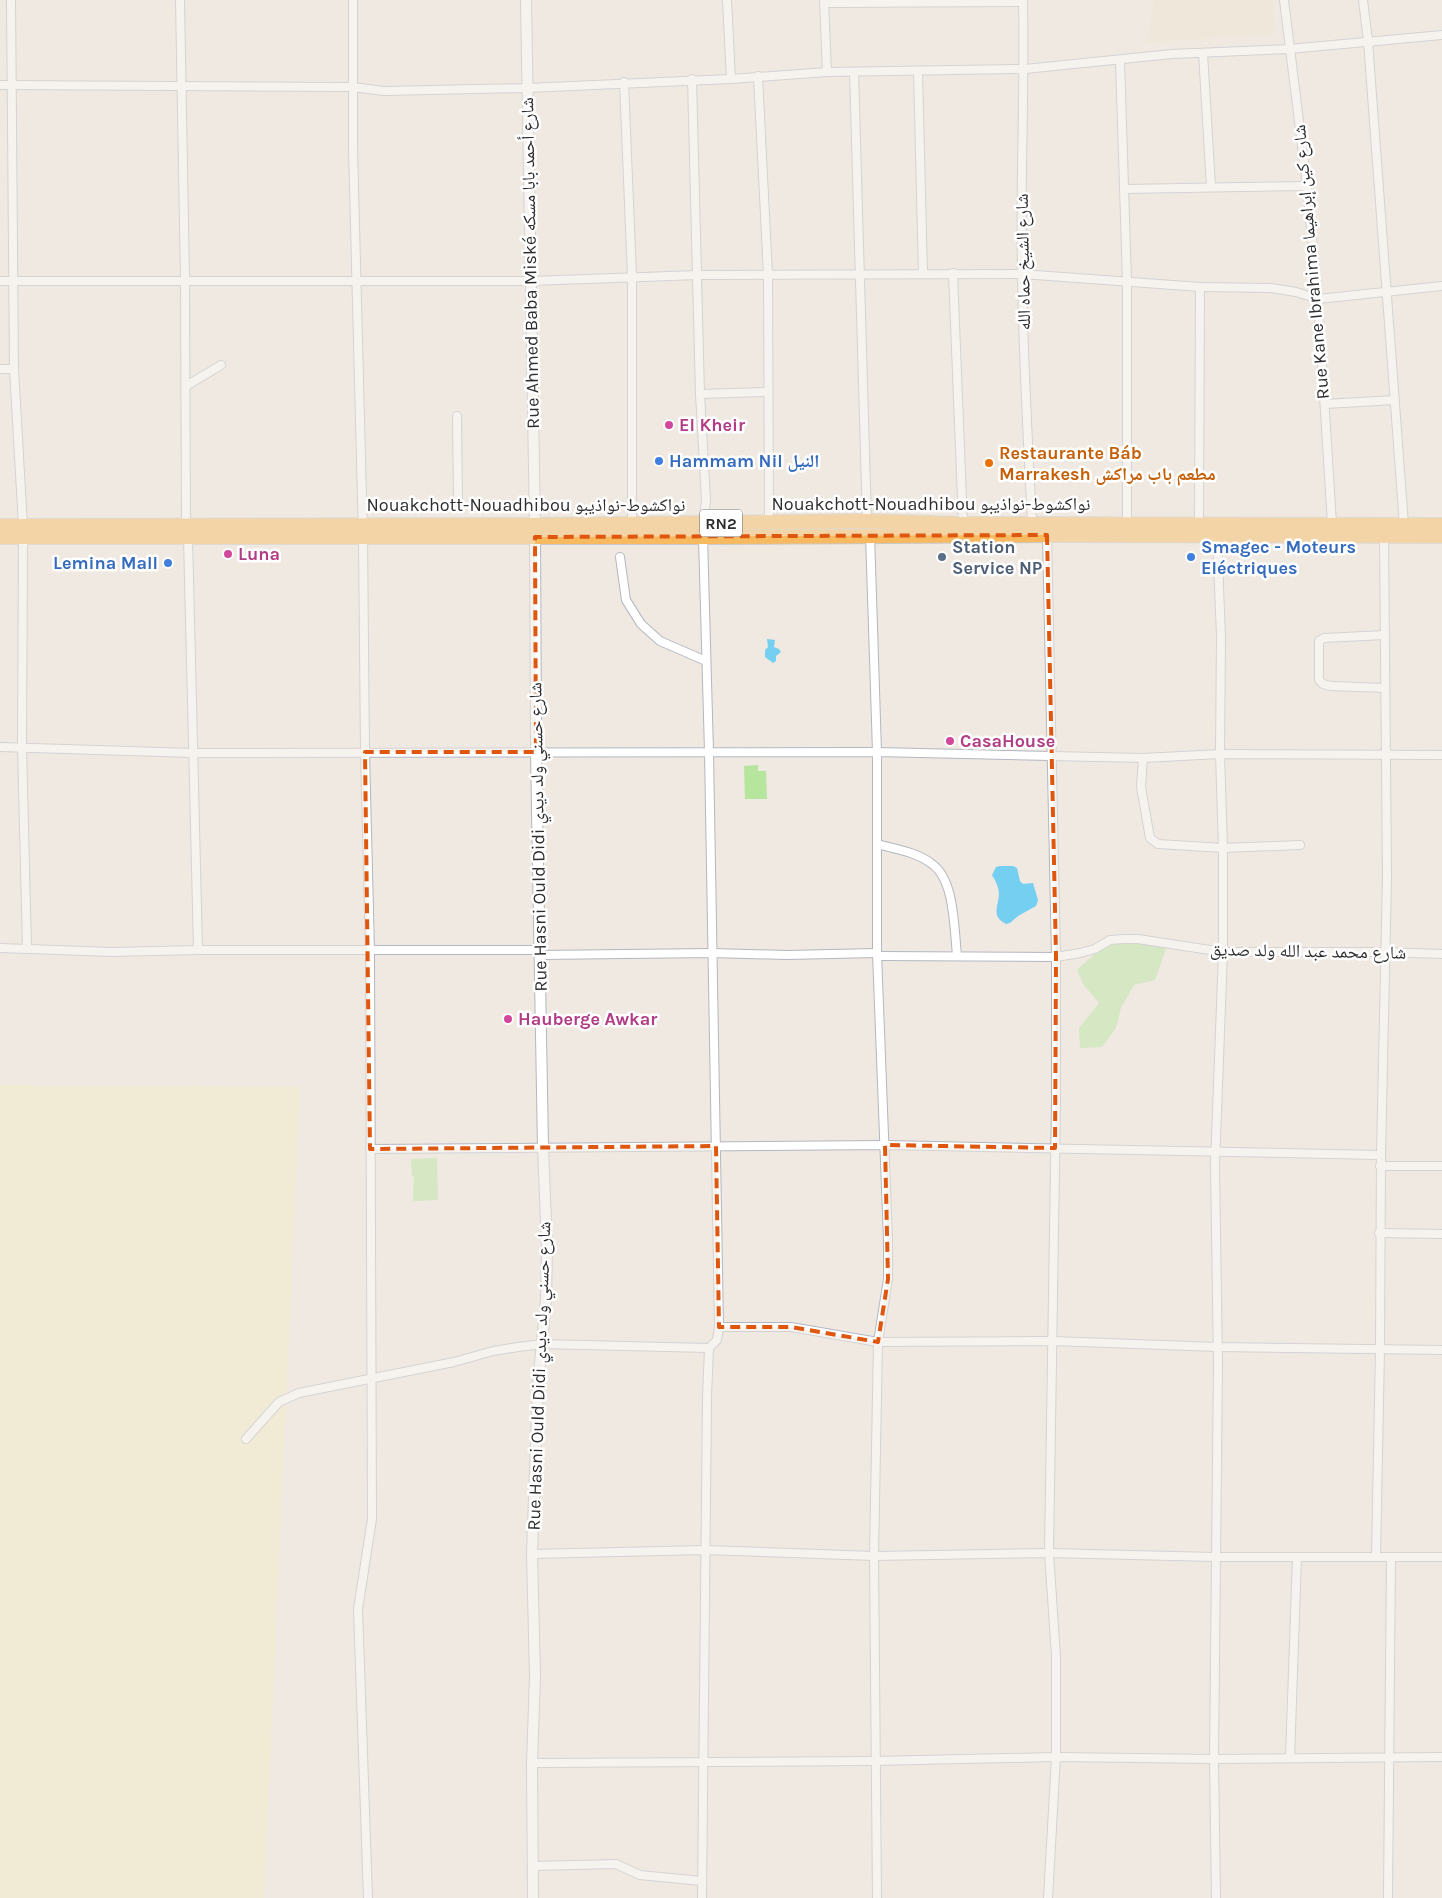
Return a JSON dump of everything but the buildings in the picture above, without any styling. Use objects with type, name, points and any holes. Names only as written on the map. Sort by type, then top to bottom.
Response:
[{"type":"highway","name":"Nouakchott-Nouadhibou نواكشوط-نواذيبو","points":[[535,531],[632,524],[703,530],[769,522],[867,521],[963,524],[1442,524]]},
{"type":"highway","name":"Nouakchott-Nouadhibou نواكشوط-نواذيبو","points":[[0,526],[23,532]]},
{"type":"highway","name":"Nouakchott-Nouadhibou نواكشوط-نواذيبو","points":[[0,537],[23,532],[703,530],[871,536],[1442,536]]},
{"type":"street","points":[[11,0],[14,369],[23,532],[22,747],[27,948]]},
{"type":"street","points":[[180,0],[187,531],[198,950]]},
{"type":"street","points":[[353,0],[352,87],[363,531],[365,752],[370,950],[372,1519],[358,1609],[368,1898]]},
{"type":"street","name":"Rue Ahmed Baba Miské شارع أحمد بابا مسكه","points":[[526,0],[535,531]]},
{"type":"street","points":[[727,0],[731,79]]},
{"type":"street","name":"Rue Kane Ibrahima شارع كين إبراهيما","points":[[1284,0],[1307,186],[1318,299],[1332,524]]},
{"type":"street","points":[[1363,0],[1388,292],[1404,525]]},
{"type":"street","points":[[827,72],[825,1],[1023,1]]},
{"type":"street","name":"شارع الشيخ حماه الله","points":[[1023,1],[1022,274],[1032,523]]},
{"type":"street","points":[[0,85],[352,87],[384,91],[527,88],[624,82],[731,79],[827,72],[1024,69],[1203,53],[1289,49],[1442,35]]},
{"type":"street","points":[[1203,53],[1211,187]]},
{"type":"street","points":[[1120,60],[1127,282],[1127,524]]},
{"type":"street","points":[[918,71],[923,274]]},
{"type":"street","points":[[854,72],[867,521],[871,536],[877,752],[878,954],[888,1240],[888,1279],[878,1342],[874,1556],[877,1898]]},
{"type":"street","points":[[758,76],[768,275],[769,522]]},
{"type":"street","points":[[692,79],[700,394],[706,500],[703,530],[709,752],[719,1327],[716,1340],[709,1348],[702,1898]]},
{"type":"street","points":[[624,82],[632,276],[632,524]]},
{"type":"street","points":[[1125,188],[1307,186]]},
{"type":"street","points":[[0,281],[531,280],[632,276],[954,273],[1022,274],[1200,287],[1271,288],[1296,292],[1318,299],[1442,286]]},
{"type":"street","points":[[954,273],[963,524]]},
{"type":"street","points":[[1199,524],[1200,287]]},
{"type":"street","points":[[186,386],[221,365]]},
{"type":"street","points":[[0,369],[14,369]]},
{"type":"street","points":[[700,394],[768,392]]},
{"type":"street","points":[[1325,404],[1395,400]]},
{"type":"street","points":[[456,416],[458,500]]},
{"type":"street","name":"Rue Hasni Ould Didi شارع حسني ولد ديدي","points":[[533,1898],[532,1763],[535,1676],[532,1554],[538,1384],[546,1299],[547,1248],[539,952],[535,531]]},
{"type":"street","points":[[1047,535],[1056,957],[1055,1148],[1048,1553],[1056,1656],[1056,1757],[1048,1898]]},
{"type":"street","points":[[1216,1898],[1214,1759],[1218,1347],[1216,1151],[1223,848],[1220,754],[1221,637],[1217,536]]},
{"type":"street","points":[[1376,1556],[1380,1349],[1380,1155],[1385,952],[1386,688],[1384,536]]},
{"type":"street","points":[[620,558],[626,600],[641,624],[660,641],[706,661]]},
{"type":"street","points":[[1385,635],[1324,638],[1319,641],[1318,649],[1319,680],[1323,684],[1386,688]]},
{"type":"street","points":[[0,747],[193,753],[877,752],[1143,758],[1220,754],[1442,755]]},
{"type":"street","points":[[1143,758],[1141,787],[1150,838],[1158,844],[1223,848],[1300,846]]},
{"type":"street","points":[[877,844],[918,856],[933,864],[944,876],[951,902],[957,955]]},
{"type":"street","name":"شارع محمد عبد الله ولد صديق","points":[[0,948],[112,952],[370,950],[1056,957],[1095,949],[1110,940],[1138,939],[1222,952],[1442,954]]},
{"type":"street","points":[[370,1149],[885,1145],[1380,1155]]},
{"type":"street","points":[[1380,1166],[1442,1166]]},
{"type":"street","points":[[1379,1233],[1442,1234]]},
{"type":"street","points":[[719,1327],[791,1327],[878,1342],[1052,1341],[1218,1347],[1442,1350]]},
{"type":"street","points":[[246,1439],[279,1402],[298,1393],[454,1362],[493,1351],[542,1344],[709,1348]]},
{"type":"street","points":[[532,1554],[705,1550],[874,1556],[1048,1553],[1215,1557],[1442,1557]]},
{"type":"street","points":[[1290,1758],[1297,1556]]},
{"type":"street","points":[[1388,1898],[1391,1557]]},
{"type":"street","points":[[532,1763],[875,1761],[1056,1757],[1214,1759],[1442,1757]]},
{"type":"street","points":[[533,1866],[616,1864],[640,1875],[701,1881]]},
{"type":"highlighted area","points":[[1047,535],[1056,957],[1055,1148],[885,1145],[888,1279],[878,1342],[791,1327],[719,1327],[716,1146],[370,1149],[365,752],[536,752],[535,537]]},
{"type":"shaded area","points":[[1154,0],[1273,0],[1276,34],[1147,43]]},
{"type":"green space","points":[[758,765],[758,771],[766,771],[767,799],[745,799],[744,766]]},
{"type":"green space","points":[[1124,941],[1149,943],[1166,949],[1155,980],[1134,985],[1121,1008],[1116,1028],[1102,1047],[1080,1048],[1079,1028],[1099,1003],[1083,984],[1077,970],[1101,948]]},
{"type":"green space","points":[[437,1158],[438,1200],[413,1201],[414,1176],[412,1176],[411,1159]]},
{"type":"sand","points":[[0,1085],[300,1087],[264,1898],[0,1898]]},
{"type":"water","points":[[767,639],[775,640],[774,647],[781,652],[776,656],[776,661],[773,663],[765,657],[765,650],[768,647]]},
{"type":"water","points":[[1013,866],[1017,868],[1020,881],[1023,884],[1033,883],[1038,900],[1036,906],[1006,924],[997,915],[999,891],[992,875],[996,867]]},
{"type":"place","name":"El Kheir","points":[[669,425]]},
{"type":"place","name":"Hammam Nil النيل","points":[[659,461]]},
{"type":"place","name":"Restaurante Báb Marrakesh مطعم باب مراكش","points":[[989,463]]},
{"type":"place","name":"Luna","points":[[228,554]]},
{"type":"place","name":"Station Service NP","points":[[942,557]]},
{"type":"place","name":"Smagec - Moteurs Eléctriques","points":[[1191,557]]},
{"type":"place","name":"Lemina Mall","points":[[168,563]]},
{"type":"place","name":"CasaHouse","points":[[950,741]]},
{"type":"place","name":"Hauberge Awkar","points":[[508,1019]]}]
